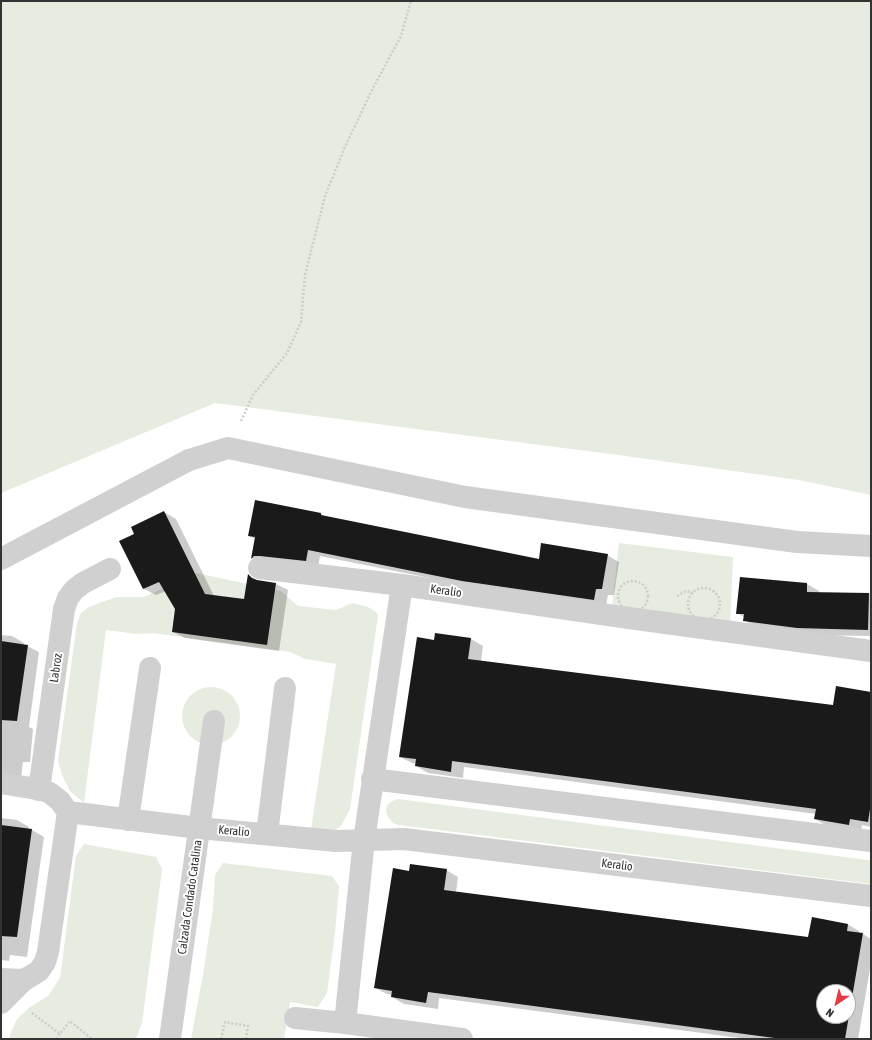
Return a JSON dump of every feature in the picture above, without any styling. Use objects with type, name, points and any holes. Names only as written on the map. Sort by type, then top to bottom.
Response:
[{"type":"street","points":[[1,559],[189,460],[228,448],[465,497],[798,542],[871,546]]},
{"type":"street","name":"Keralio","points":[[259,568],[402,585],[871,651]]},
{"type":"street","name":"Labroz","points":[[39,790],[64,609],[68,598],[74,590],[83,583],[110,569]]},
{"type":"street","points":[[345,1023],[364,840],[402,585]]},
{"type":"street","points":[[128,820],[150,668]]},
{"type":"street","points":[[267,834],[285,688]]},
{"type":"street","name":"Calzada Condado Catalina","points":[[170,1039],[214,720]]},
{"type":"street","points":[[372,779],[871,841]]},
{"type":"street","points":[[1,783],[43,790],[50,793],[60,801],[68,812],[48,952],[45,962],[39,971],[4,992]]},
{"type":"street","points":[[68,812],[199,828]]},
{"type":"street","name":"Keralio","points":[[199,828],[336,841],[404,839],[871,896]]},
{"type":"street","points":[[295,1018],[345,1023],[462,1039]]},
{"type":"path","points":[[228,448],[253,395],[287,353],[301,322],[305,275],[325,196],[345,147],[372,90],[401,36],[411,1]]},
{"type":"path","points":[[4,992],[60,1034]]},
{"type":"path","points":[[56,1039],[70,1021],[92,1039]]},
{"type":"path","points":[[222,1039],[225,1022],[248,1026],[246,1039]]},
{"type":"shaded area","points":[[1,1],[871,1],[871,495],[799,480],[215,403],[1,493]]},
{"type":"shaded area","points":[[619,543],[733,557],[730,629],[611,617]]},
{"type":"shaded area","points":[[196,573],[281,591],[298,606],[336,610],[352,603],[368,607],[376,612],[378,616],[350,809],[341,826],[330,835],[310,836],[336,664],[305,659],[290,652],[153,633],[137,634],[106,630],[84,803],[70,791],[62,775],[58,761],[77,623],[81,613],[89,607],[116,597],[144,597]]},
{"type":"shaded area","points":[[205,687],[217,687],[232,695],[240,710],[240,722],[232,737],[217,745],[205,745],[190,737],[182,722],[182,710],[190,695]]},
{"type":"shaded area","points":[[398,799],[868,860],[871,861],[871,884],[399,825],[393,823],[388,817],[386,811],[387,805]]},
{"type":"shaded area","points":[[84,844],[156,857],[162,869],[142,1023],[136,1039],[9,1039],[17,1019],[30,1007],[48,996],[60,978],[76,856]]},
{"type":"shaded area","points":[[223,863],[332,876],[339,886],[327,993],[318,1007],[290,1002],[284,1039],[191,1039],[213,909],[215,875]]},
{"type":"building","points":[[255,500],[321,513],[321,515],[539,559],[541,543],[608,554],[602,589],[596,589],[594,600],[462,581],[308,550],[306,561],[260,556],[254,556],[251,559],[255,537],[248,536]]},
{"type":"building","points":[[164,511],[205,594],[244,599],[248,574],[257,580],[276,583],[267,645],[172,632],[175,609],[159,582],[143,589],[119,541],[134,534],[131,527]]},
{"type":"building","points":[[740,577],[807,583],[807,592],[869,593],[868,630],[797,628],[743,621],[744,614],[736,614]]},
{"type":"building","points":[[435,633],[471,638],[468,659],[833,705],[836,686],[871,692],[871,803],[868,822],[850,819],[849,825],[814,819],[816,809],[452,761],[451,772],[415,766],[416,759],[399,757],[417,637],[434,640]]},
{"type":"building","points":[[1,641],[28,645],[17,721],[1,720]]},
{"type":"building","points":[[1,825],[32,829],[17,937],[1,936]]},
{"type":"building","points":[[410,864],[447,869],[444,890],[808,937],[812,917],[848,924],[847,931],[863,933],[854,984],[816,984],[816,1024],[848,1024],[845,1039],[782,1039],[428,992],[426,1003],[391,997],[392,991],[374,988],[393,868],[409,871]]}]
